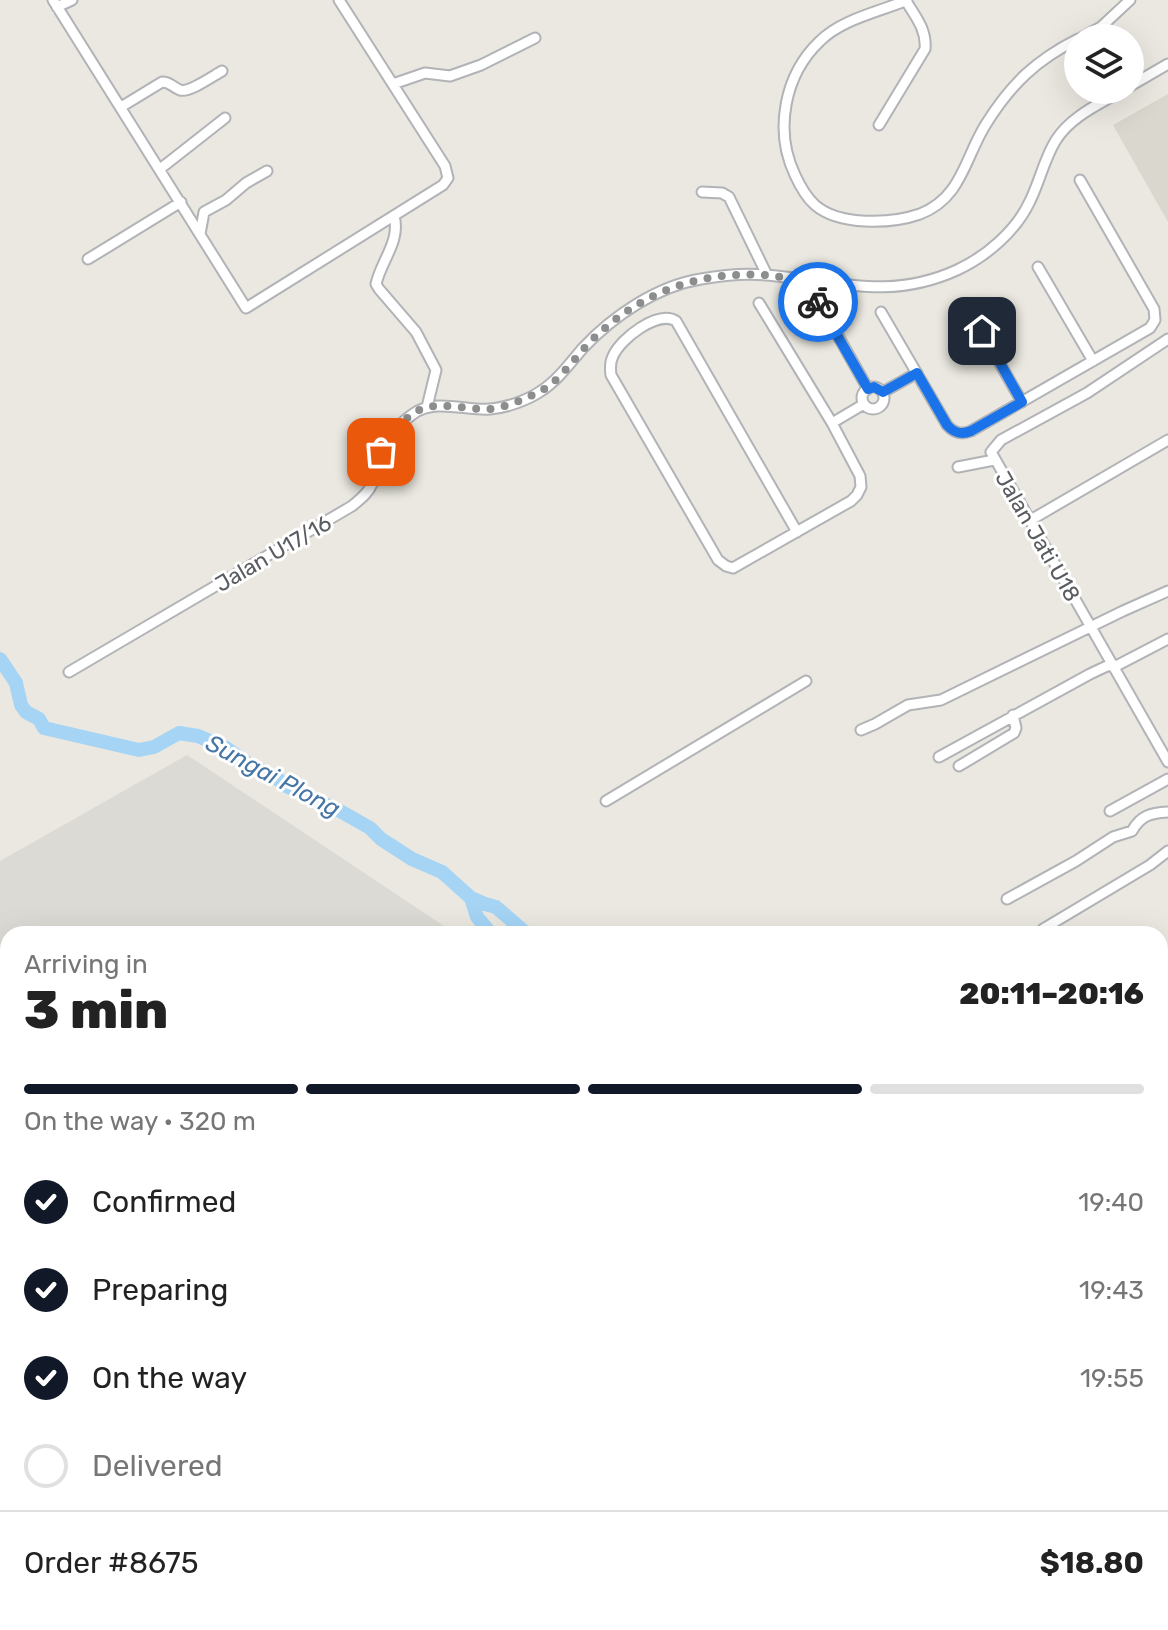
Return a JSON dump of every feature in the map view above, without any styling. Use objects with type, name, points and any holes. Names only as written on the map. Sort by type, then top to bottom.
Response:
[{"type":"street","points":[[72,0],[55,3],[246,308],[443,185],[448,178],[445,166],[339,0]]},
{"type":"street","points":[[879,125],[925,49],[924,30],[906,0],[834,30],[809,53],[792,81],[784,113],[784,144],[802,189],[816,206],[835,216],[858,220],[903,219],[923,213],[951,193],[985,125],[1016,82],[1046,56],[1064,47]]},
{"type":"street","points":[[1104,24],[1130,0]]},
{"type":"street","points":[[393,84],[425,73],[450,76],[481,65],[535,38]]},
{"type":"street","points":[[1144,78],[1168,64]]},
{"type":"street","points":[[121,107],[162,82],[167,81],[183,90],[222,71]]},
{"type":"street","points":[[394,216],[397,225],[395,235],[376,284],[416,332],[436,370],[427,407],[491,409],[540,392],[563,373],[582,349],[616,318],[658,293],[698,279],[736,274],[767,275],[879,288],[932,280],[959,269],[985,254],[1007,235],[1030,202],[1057,138],[1080,115],[1099,104]]},
{"type":"street","points":[[160,169],[225,118]]},
{"type":"street","points":[[200,234],[204,212],[267,171]]},
{"type":"street","points":[[881,312],[947,425],[951,430],[964,434],[1150,328],[1155,320],[1154,309],[1080,180]]},
{"type":"street","points":[[702,192],[722,193],[729,197],[767,275]]},
{"type":"street","points":[[88,259],[181,202]]},
{"type":"street","points":[[1038,267],[1093,361]]},
{"type":"street","points":[[807,281],[868,389]]},
{"type":"street","points":[[759,303],[832,423],[860,476],[861,487],[851,501],[797,532],[733,568],[718,560],[611,375],[612,356],[635,331],[660,318],[669,317],[676,321],[797,532]]},
{"type":"street","points":[[968,308],[1022,402]]},
{"type":"street","name":"Jalan Jati U18","points":[[1168,339],[1087,393],[1001,440],[991,452],[1168,762]]},
{"type":"street","points":[[883,392],[917,373]]},
{"type":"street","points":[[864,404],[863,394],[868,389],[874,387],[883,392]]},
{"type":"street","points":[[864,404],[874,409],[880,406],[884,400],[883,392]]},
{"type":"street","points":[[832,423],[864,404]]},
{"type":"street","name":"Jalan U17/16","points":[[69,672],[352,506],[372,485],[379,456],[398,427],[415,412],[427,407]]},
{"type":"street","points":[[1029,521],[1168,440]]},
{"type":"street","points":[[958,467],[994,460]]},
{"type":"street","points":[[861,730],[908,705],[941,700],[1168,591]]},
{"type":"street","points":[[939,757],[1090,674],[1118,665],[1168,639]]},
{"type":"street","points":[[606,801],[806,681]]},
{"type":"street","points":[[959,766],[1014,733],[1013,715]]},
{"type":"street","points":[[1110,811],[1168,779]]},
{"type":"street","points":[[1007,899],[1113,837],[1132,831],[1138,820],[1168,812]]},
{"type":"street","points":[[1048,926],[1168,851]]},
{"type":"shaded area","points":[[1168,94],[1168,222],[1113,125]]},
{"type":"shaded area","points":[[187,755],[444,926],[0,926],[0,861]]},
{"type":"waterway","name":"Sungai Plong","points":[[0,659],[16,683],[21,705],[26,712],[39,719],[44,728],[139,750],[154,747],[179,733],[198,736],[226,748],[247,763],[276,777],[284,785],[370,828],[412,859],[442,872],[471,898],[496,907],[518,926]]},
{"type":"waterway","name":"Sungai Plong","points":[[471,898],[477,917],[485,926]]},
{"type":"way so far","points":[[381,452],[398,427],[415,412],[427,407],[491,409],[540,392],[563,373],[582,349],[616,318],[658,293],[679,285],[736,274],[767,275],[807,281],[818,302]]},
{"type":"route","points":[[818,302],[868,389],[874,387],[883,392],[917,373],[947,425],[958,433],[971,431],[1022,402],[982,331]]}]
